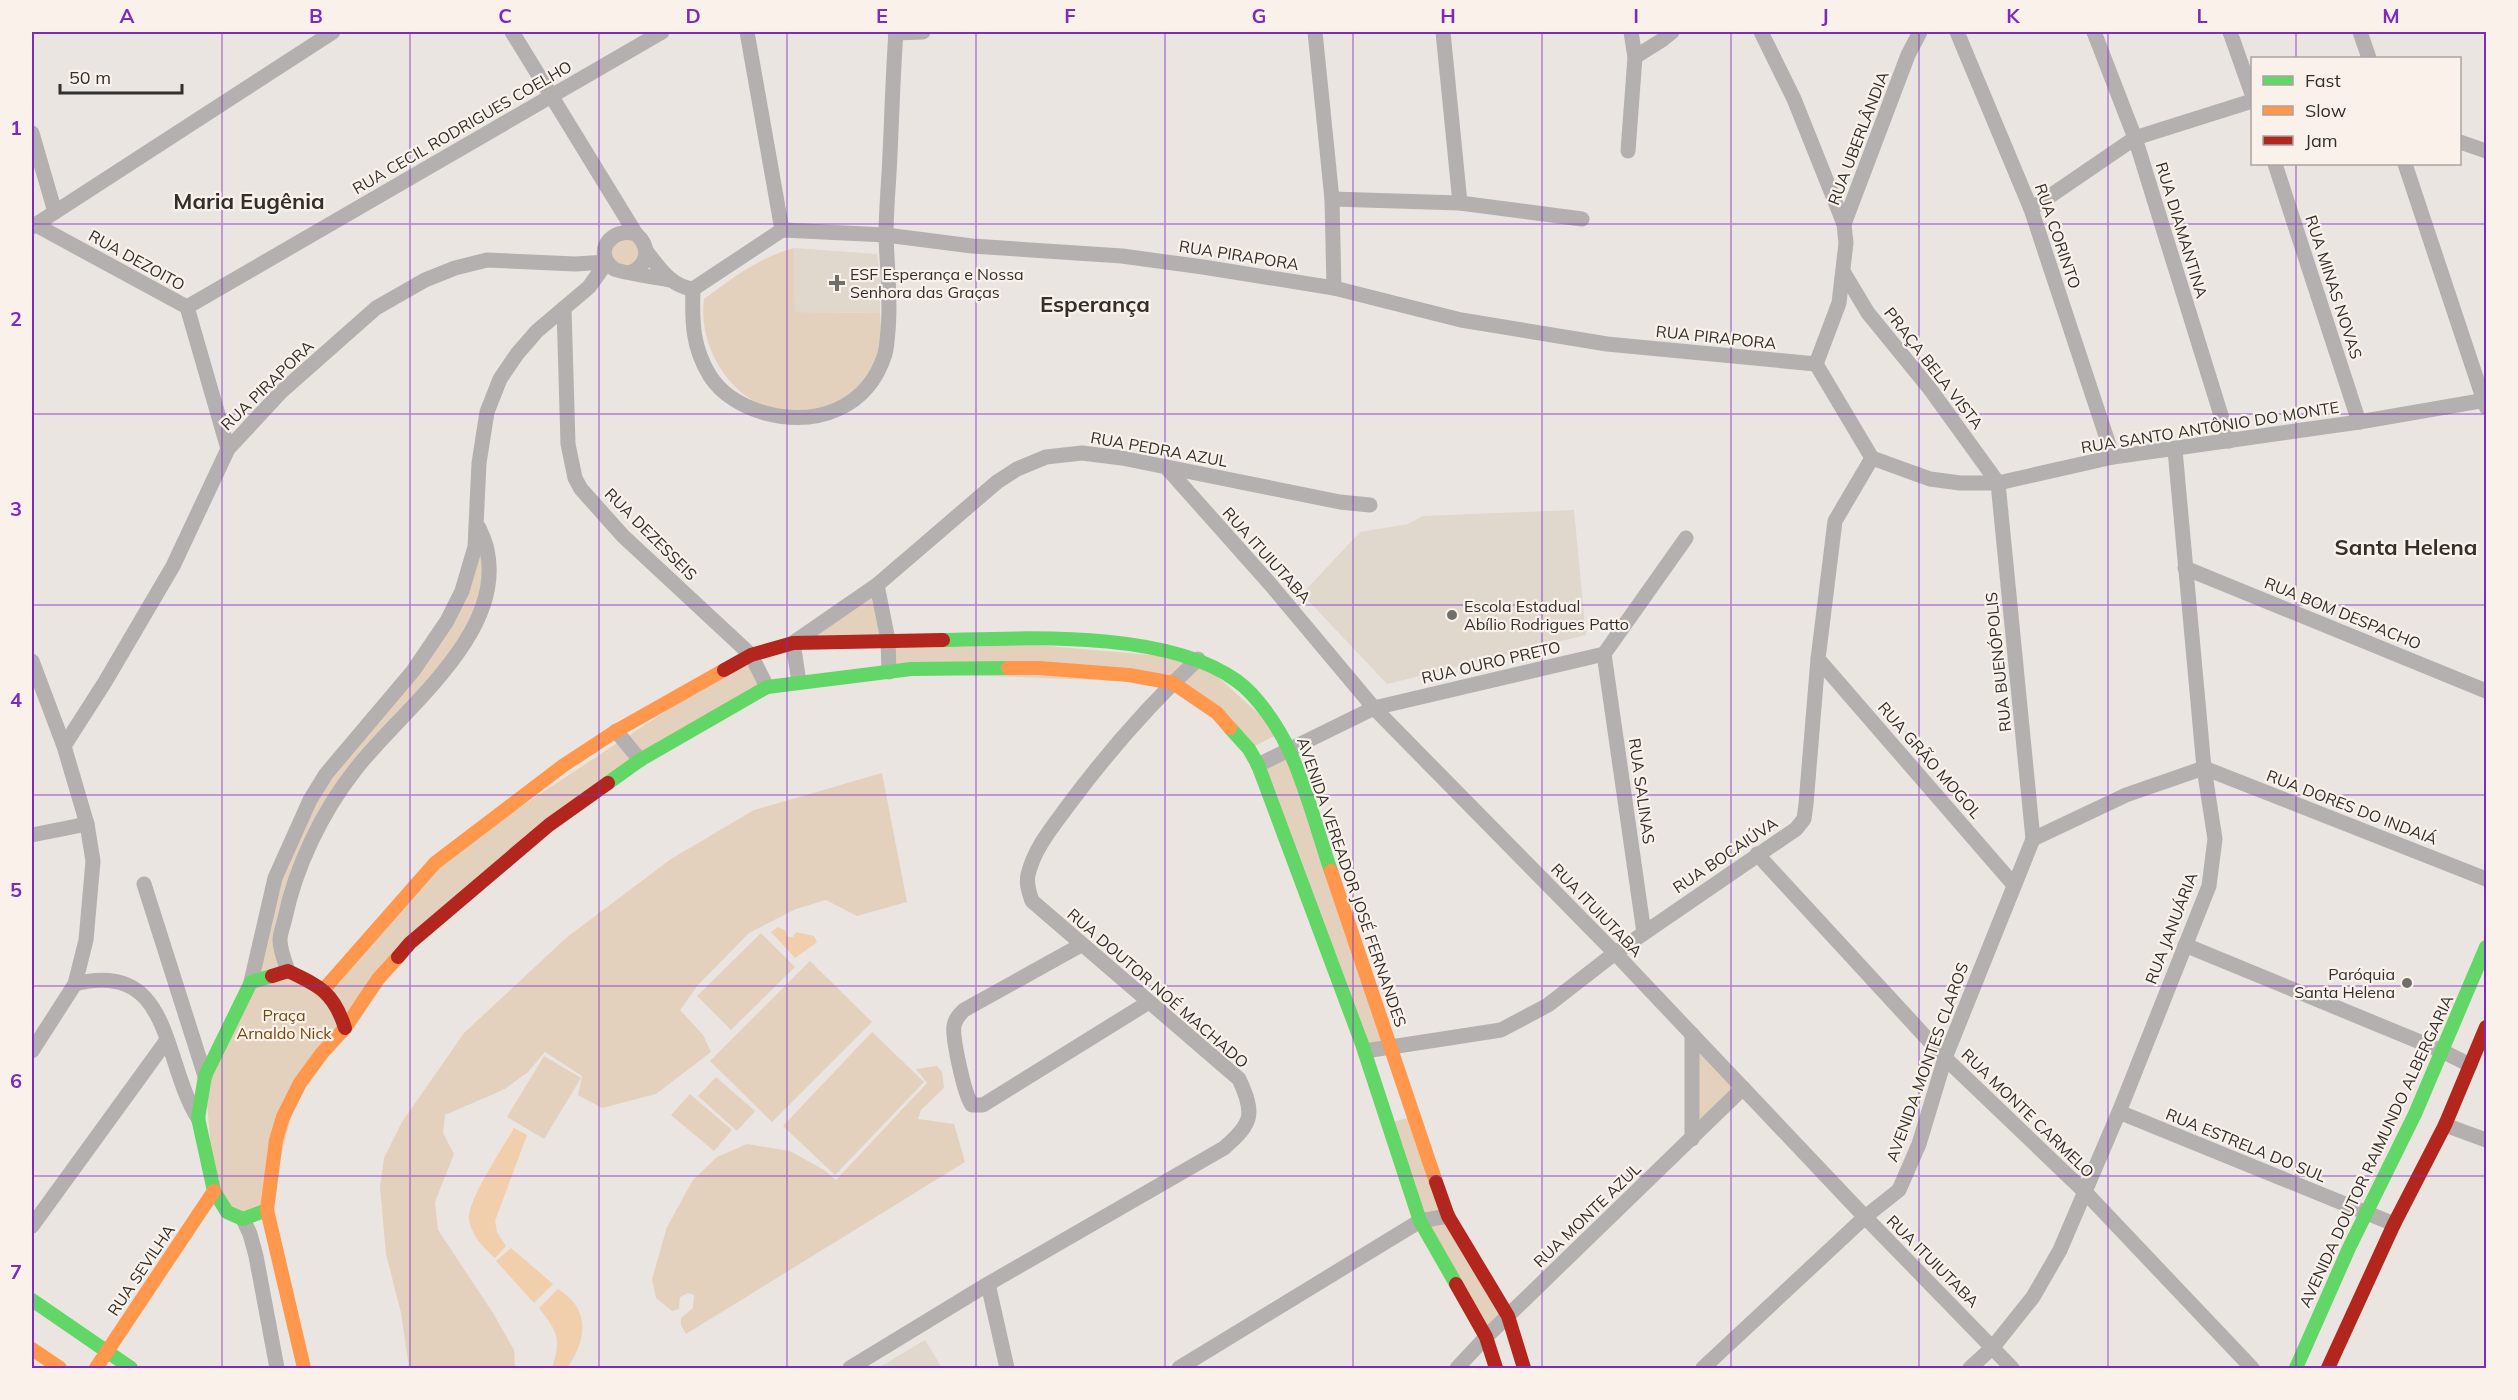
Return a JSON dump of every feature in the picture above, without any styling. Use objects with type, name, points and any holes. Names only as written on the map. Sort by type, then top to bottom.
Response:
[{"type":"street","points":[[34,226],[333,32]]},
{"type":"street","points":[[512,32],[641,239],[646,251],[670,280],[681,287],[693,288],[782,230],[747,32]]},
{"type":"street","name":"RUA CECIL RODRIGUES COELHO","points":[[186,307],[662,32]]},
{"type":"street","points":[[693,288],[692,326],[701,358],[712,378],[746,408],[794,420],[820,417],[858,396],[874,379],[886,352],[890,284],[886,235],[896,32],[923,32]]},
{"type":"street","points":[[1315,32],[1332,200],[1334,288]]},
{"type":"street","points":[[1443,32],[1460,203]]},
{"type":"street","points":[[1628,152],[1635,57],[1631,32]]},
{"type":"street","points":[[1635,57],[1672,32]]},
{"type":"street","points":[[1761,32],[1794,99],[1844,224]]},
{"type":"street","name":"RUA UBERLÂNDIA","points":[[1816,364],[1836,317],[1844,273],[1846,243],[1844,224],[1908,56],[1920,32]]},
{"type":"street","name":"RUA CORINTO","points":[[1957,32],[2031,209],[2114,457]]},
{"type":"street","name":"RUA DIAMANTINA","points":[[2094,32],[2135,138],[2229,441]]},
{"type":"street","points":[[2230,32],[2251,89]]},
{"type":"street","points":[[2360,32],[2369,57]]},
{"type":"street","points":[[2031,209],[2135,138],[2251,102]]},
{"type":"street","points":[[32,133],[55,212]]},
{"type":"street","points":[[2461,142],[2487,151]]},
{"type":"street","name":"RUA MINAS NOVAS","points":[[2275,165],[2359,422]]},
{"type":"street","points":[[2405,165],[2486,403]]},
{"type":"street","points":[[1332,200],[1460,203],[1582,219]]},
{"type":"street","points":[[619,205],[605,255],[607,262],[612,268],[628,273],[670,280]]},
{"type":"street","name":"RUA DEZOITO","points":[[34,226],[186,307],[228,449]]},
{"type":"street","name":"RUA PIRAPORA","points":[[782,230],[886,235],[972,246],[1122,256],[1334,288],[1461,320],[1606,344],[1816,364]]},
{"type":"street","points":[[575,264],[611,238],[628,232],[636,234]]},
{"type":"street","points":[[589,287],[628,273],[643,264],[646,251]]},
{"type":"street","name":"RUA PIRAPORA","points":[[63,746],[105,682],[173,566],[228,449],[281,392],[376,308],[425,280],[455,268],[487,260],[575,264],[607,262]]},
{"type":"street","points":[[198,1118],[206,1076],[251,982],[274,878],[310,800],[326,774],[413,671],[447,621],[462,591],[475,547],[479,463],[487,412],[500,379],[517,354],[537,332],[589,287],[607,262]]},
{"type":"street","name":"PRAÇA BELA VISTA","points":[[1844,273],[1868,313],[1930,389],[1998,483]]},
{"type":"street","name":"RUA DEZESSEIS","points":[[564,308],[568,444],[575,478],[581,489],[623,536],[751,655],[767,687]]},
{"type":"street","points":[[1816,364],[1872,458]]},
{"type":"street","name":"RUA SANTO ANTÔNIO DO MONTE","points":[[1872,458],[1930,479],[1998,483],[2114,457],[2175,450],[2486,403]]},
{"type":"street","name":"RUA JANUÁRIA","points":[[1970,1368],[1993,1347],[2033,1298],[2060,1250],[2119,1112],[2209,886],[2215,839],[2204,768],[2175,450]]},
{"type":"street","name":"RUA PEDRA AZUL","points":[[794,643],[877,585],[997,482],[1017,469],[1046,457],[1082,453],[1166,467],[1340,502],[1370,505]]},
{"type":"street","name":"RUA BOCAIÚVA","points":[[1365,1051],[1501,1030],[1548,1005],[1644,933],[1796,829],[1804,819],[1818,659],[1835,521],[1872,458]]},
{"type":"street","name":"RUA ITUIUTABA","points":[[1166,467],[1271,585],[1374,708],[1615,954],[1865,1217],[2013,1368]]},
{"type":"street","name":"RUA BUENÓPOLIS","points":[[1998,483],[2033,839]]},
{"type":"street","points":[[288,971],[280,940],[288,904],[303,861],[319,828],[355,769],[432,687],[462,649],[477,620],[486,592],[488,571],[487,550],[477,523]]},
{"type":"street","points":[[1604,654],[1686,538]]},
{"type":"street","name":"RUA BOM DESPACHO","points":[[2185,568],[2487,691]]},
{"type":"street","points":[[877,585],[888,640],[889,672]]},
{"type":"street","name":"AVENIDA VEREADOR JOSÉ FERNANDES","points":[[325,988],[435,862],[564,765],[616,731],[751,655],[794,643],[1053,638],[1127,644],[1198,659],[1238,681],[1259,702],[1290,749],[1448,1216],[1509,1316],[1524,1368]]},
{"type":"street","points":[[794,643],[799,682]]},
{"type":"street","name":"RUA OURO PRETO","points":[[1258,765],[1374,708],[1604,654]]},
{"type":"street","name":"RUA SALINAS","points":[[1604,654],[1644,933]]},
{"type":"street","name":"RUA DOUTOR NOÉ MACHADO","points":[[850,1368],[988,1284],[1224,1148],[1249,1121],[1248,1106],[1239,1079],[1032,901],[1027,889],[1028,875],[1048,833],[1102,760],[1198,659]]},
{"type":"street","name":"RUA GRÃO MOGOL","points":[[1818,659],[2014,885]]},
{"type":"street","points":[[32,661],[36,685],[63,746],[87,824],[93,861],[86,940],[75,984],[32,1051]]},
{"type":"street","points":[[304,1368],[267,1210],[276,1140],[283,1117],[300,1083],[322,1053],[345,1028],[378,980],[410,943],[549,825],[640,760],[767,687],[911,669],[1039,668],[1130,675],[1173,683],[1217,713],[1250,749],[1365,1051],[1420,1221],[1486,1337],[1496,1368]]},
{"type":"street","points":[[616,731],[640,760]]},
{"type":"street","points":[[2033,839],[2126,795],[2204,768]]},
{"type":"street","name":"RUA DORES DO INDAIÁ","points":[[2204,768],[2487,879]]},
{"type":"street","points":[[32,835],[87,824]]},
{"type":"street","name":"AVENIDA MONTES CLAROS","points":[[1703,1368],[1865,1217],[1899,1190],[1919,1144],[1944,1058],[2033,839]]},
{"type":"street","name":"RUA MONTE CARMELO","points":[[1757,854],[1944,1058],[2085,1192],[2252,1368]]},
{"type":"street","points":[[144,885],[206,1076]]},
{"type":"street","points":[[1082,945],[964,1010],[957,1017],[953,1031],[968,1101],[977,1106],[983,1105],[1149,1002]]},
{"type":"street","points":[[2185,945],[2442,1051],[2470,1065]]},
{"type":"street","name":"AVENIDA DOUTOR RAIMUNDO ALBERGARIA","points":[[2296,1368],[2366,1213],[2415,1114],[2487,947]]},
{"type":"street","points":[[251,982],[288,971],[325,988],[339,1006],[345,1028]]},
{"type":"street","points":[[75,984],[91,980],[127,984],[136,988],[152,1006],[167,1040],[187,1102],[198,1118],[214,1191],[227,1212],[243,1219],[250,1234],[276,1368]]},
{"type":"street","points":[[2328,1368],[2394,1224],[2445,1125],[2487,1027]]},
{"type":"street","points":[[1692,1034],[1692,1139]]},
{"type":"street","points":[[32,1226],[167,1040]]},
{"type":"street","name":"RUA MONTE AZUL","points":[[1457,1368],[1486,1337],[1743,1088]]},
{"type":"street","name":"RUA ESTRELA DO SUL","points":[[2119,1112],[2394,1224]]},
{"type":"street","points":[[2445,1125],[2487,1140]]},
{"type":"street","name":"RUA SEVILHA","points":[[96,1368],[214,1191]]},
{"type":"street","points":[[243,1219],[267,1210]]},
{"type":"street","points":[[1179,1368],[1420,1221],[1448,1216]]},
{"type":"street","points":[[988,1284],[1006,1368]]},
{"type":"street","points":[[32,1300],[131,1368]]},
{"type":"street","points":[[32,1349],[60,1368]]},
{"type":"shaded area","name":"ESF Esperança e Nossa Senhora das Graças","points":[[794,248],[877,254],[880,275],[880,313],[795,312]]},
{"type":"shaded area","name":"Escola Estadual Abílio Rodrigues Patto","points":[[1574,510],[1586,635],[1387,684],[1302,594],[1360,532],[1408,524],[1423,516]]},
{"type":"shaded area","points":[[778,927],[785,930],[788,937],[793,937],[796,932],[814,936],[817,942],[795,958],[771,932]]},
{"type":"shaded area","points":[[514,1128],[527,1135],[495,1221],[497,1232],[506,1246],[495,1258],[475,1236],[470,1225],[470,1212],[479,1188]]},
{"type":"shaded area","points":[[511,1248],[553,1284],[534,1303],[496,1261]]},
{"type":"shaded area","points":[[558,1289],[569,1297],[581,1315],[582,1336],[579,1347],[567,1368],[552,1368],[557,1350],[556,1336],[554,1329],[539,1308]]},
{"type":"shaded area","points":[[925,1340],[942,1368],[878,1368]]},
{"type":"green space","points":[[621,232],[646,251],[625,273],[605,248]]},
{"type":"green space","points":[[794,248],[795,312],[880,313],[880,349],[868,377],[843,401],[829,408],[810,411],[772,409],[750,399],[737,388],[726,376],[710,347],[703,315],[704,299],[758,263]]},
{"type":"green space","name":"Praça Arnaldo Nick","points":[[475,547],[487,551],[477,619],[355,769],[319,828],[280,940],[288,971],[325,988],[435,863],[751,655],[767,687],[640,760],[410,943],[300,1083],[267,1210],[243,1219],[214,1191],[205,1076],[251,982],[275,878],[310,800],[447,621]]},
{"type":"green space","points":[[877,585],[888,640],[979,640],[1198,659],[1280,733],[1249,749],[1173,683],[889,672],[888,641],[793,643]]},
{"type":"green space","points":[[1289,749],[1390,1046],[1365,1051],[1258,765]]},
{"type":"green space","points":[[882,773],[907,902],[857,916],[826,900],[796,909],[749,933],[698,985],[680,1010],[703,1035],[711,1052],[656,1094],[602,1108],[578,1095],[582,1076],[545,1052],[528,1072],[505,1089],[445,1115],[443,1133],[454,1154],[435,1202],[438,1230],[493,1313],[514,1350],[515,1368],[409,1368],[401,1313],[386,1254],[380,1187],[384,1158],[402,1122],[464,1033],[566,938],[671,859],[754,810]]},
{"type":"green space","points":[[761,933],[795,967],[731,1030],[697,996]]},
{"type":"green space","points":[[810,961],[872,1022],[772,1122],[710,1061]]},
{"type":"green space","points":[[872,1032],[924,1082],[835,1175],[783,1126]]},
{"type":"green space","points":[[1692,1034],[1743,1088],[1692,1139]]},
{"type":"green space","points":[[544,1056],[581,1078],[544,1139],[507,1117]]},
{"type":"green space","points":[[937,1066],[942,1072],[944,1088],[921,1110],[918,1119],[954,1124],[965,1162],[686,1334],[681,1325],[681,1318],[693,1308],[694,1295],[688,1293],[680,1297],[679,1309],[672,1311],[656,1298],[652,1279],[667,1227],[693,1180],[717,1157],[747,1144],[790,1151],[824,1170],[836,1180],[927,1083],[916,1069]]},
{"type":"green space","points":[[716,1077],[755,1111],[737,1131],[698,1096]]},
{"type":"green space","points":[[690,1094],[732,1130],[714,1151],[671,1115]]},
{"type":"green space","points":[[1415,1116],[1448,1216],[1508,1316],[1486,1337],[1420,1221],[1389,1123]]},
{"type":"traffic: fast","points":[[943,640],[1055,639],[1136,645],[1173,653],[1208,665],[1237,681],[1260,703],[1285,741],[1312,810],[1331,871]]},
{"type":"traffic: fast","points":[[608,783],[640,760],[767,687],[911,669],[1008,668]]},
{"type":"traffic: fast","points":[[1230,728],[1249,749],[1258,765],[1362,1044],[1420,1221],[1456,1284]]},
{"type":"traffic: fast","points":[[2296,1368],[2349,1248],[2415,1114],[2486,947]]},
{"type":"traffic: fast","points":[[267,1210],[243,1219],[227,1212],[214,1191],[198,1118],[205,1076],[251,982],[272,976]]},
{"type":"traffic: fast","points":[[32,1300],[131,1368]]},
{"type":"traffic: slow","points":[[1008,668],[1129,675],[1173,683],[1217,713],[1230,728]]},
{"type":"traffic: slow","points":[[325,988],[435,863],[564,765],[616,731],[724,670]]},
{"type":"traffic: slow","points":[[1331,871],[1436,1182]]},
{"type":"traffic: slow","points":[[304,1368],[267,1210],[276,1140],[283,1117],[300,1083],[322,1053],[345,1028],[378,979],[398,957]]},
{"type":"traffic: slow","points":[[96,1368],[214,1191]]},
{"type":"traffic: slow","points":[[32,1349],[60,1368]]},
{"type":"traffic: jam","points":[[724,670],[751,655],[793,643],[943,640]]},
{"type":"traffic: jam","points":[[398,957],[410,943],[549,825],[608,783]]},
{"type":"traffic: jam","points":[[272,976],[288,971],[317,986],[336,1006],[345,1028]]},
{"type":"traffic: jam","points":[[2328,1368],[2394,1224],[2445,1125],[2486,1027]]},
{"type":"traffic: jam","points":[[1436,1182],[1448,1216],[1508,1316],[1524,1368]]},
{"type":"traffic: jam","points":[[1456,1284],[1486,1337],[1496,1368]]},
{"type":"place","name":"ESF Esperança e Nossa Senhora das Graças","points":[[837,283]]},
{"type":"place","name":"Escola Estadual Abílio Rodrigues Patto","points":[[1452,615]]},
{"type":"place","name":"Paróquia Santa Helena","points":[[2407,983]]},
{"type":"district","name":"Maria Eugênia","points":[[249,201]]},
{"type":"district","name":"Esperança","points":[[1095,304]]},
{"type":"district","name":"Santa Helena","points":[[2406,547]]}]
